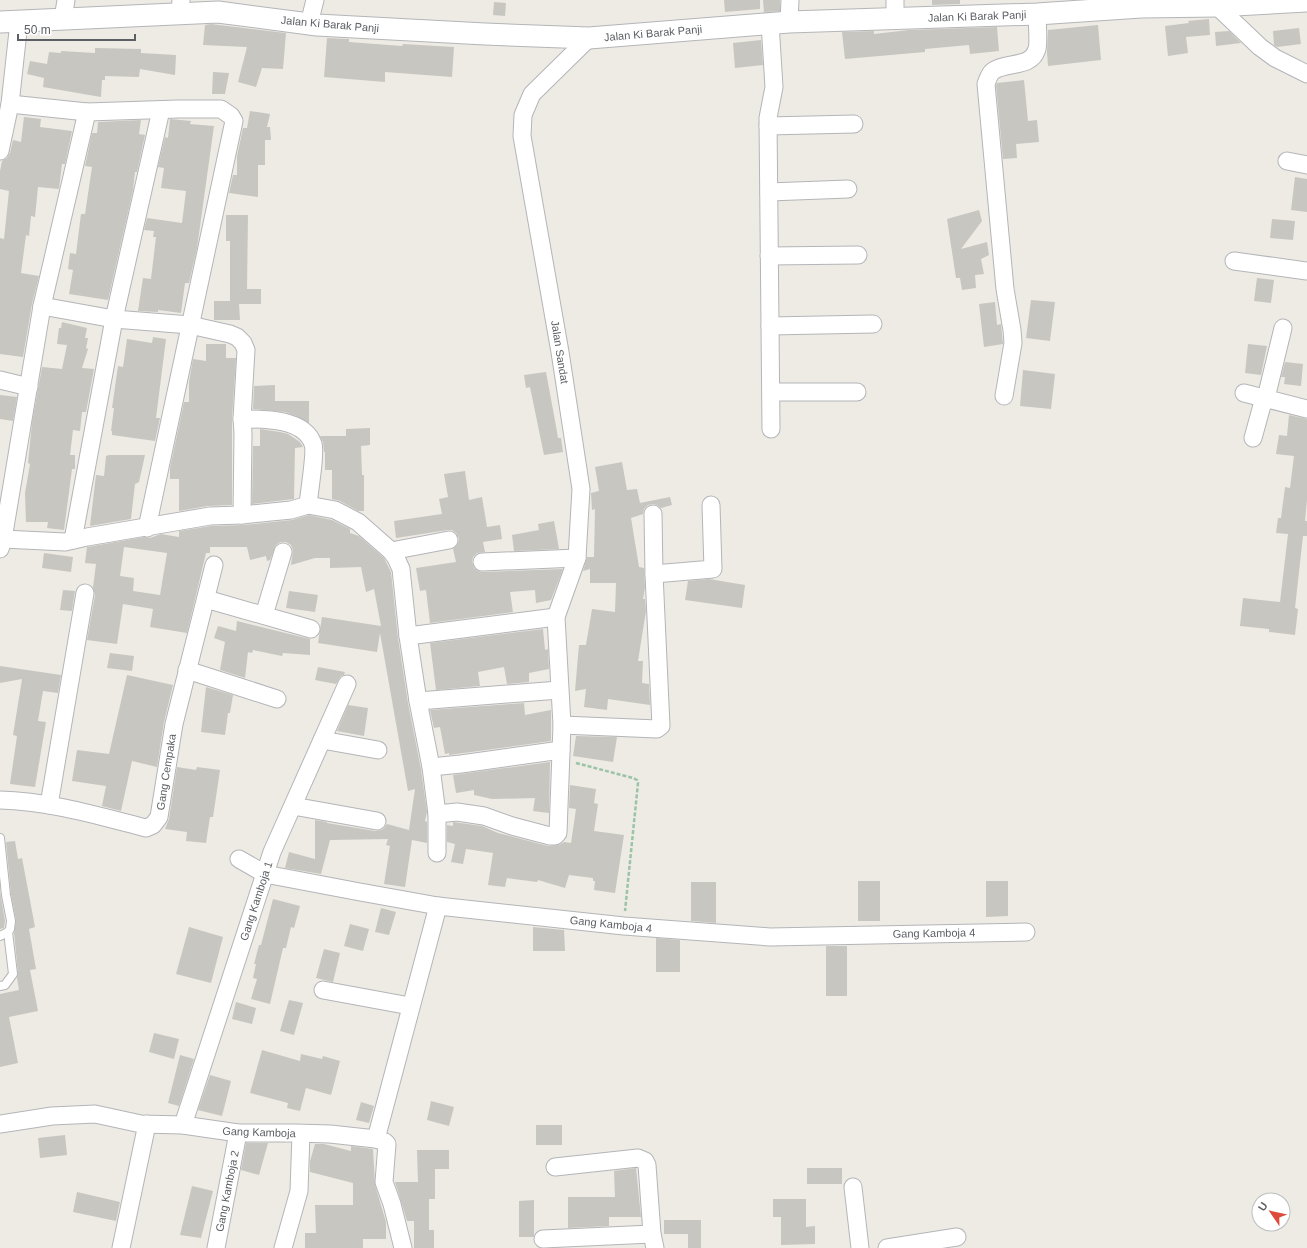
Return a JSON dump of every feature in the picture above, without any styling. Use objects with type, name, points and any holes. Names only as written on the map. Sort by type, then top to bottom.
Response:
[{"type":"street","points":[[309,24],[316,0]]},
{"type":"street","points":[[771,429],[772,392],[768,118],[774,87],[779,22],[790,0]]},
{"type":"street","name":"Jalan Ki Barak Panji","points":[[10,22],[65,10],[180,6],[309,24],[589,38],[779,22],[895,9],[1038,14],[1143,3],[1216,6],[1307,1]]},
{"type":"street","points":[[1216,6],[1260,47],[1276,58],[1307,74]]},
{"type":"street","points":[[1004,396],[1013,343],[1005,289],[986,84],[990,75],[995,69],[1027,62],[1032,56],[1036,50],[1038,14]]},
{"type":"street","points":[[0,151],[10,104],[10,22]]},
{"type":"street","name":"Jalan Sandat","points":[[437,814],[457,812],[484,816],[512,826],[555,836],[558,833],[562,726],[556,617],[577,558],[581,489],[560,352],[522,136],[523,115],[532,94],[589,38]]},
{"type":"street","points":[[10,104],[87,112],[221,109],[231,116],[234,121],[146,528]]},
{"type":"street","points":[[74,540],[114,319],[161,110]]},
{"type":"street","points":[[87,112],[42,306],[2,544],[65,542],[210,516],[242,515],[291,510],[308,505],[335,510],[358,522],[391,551],[401,569],[408,636],[418,701],[431,767],[437,814],[437,853]]},
{"type":"street","points":[[768,126],[854,124]]},
{"type":"street","points":[[1287,161],[1307,165]]},
{"type":"street","points":[[769,192],[848,190]]},
{"type":"street","points":[[769,256],[858,256]]},
{"type":"street","points":[[1234,261],[1307,271]]},
{"type":"street","points":[[42,306],[114,319],[190,325],[230,334],[237,337],[243,343],[246,350],[242,419],[242,515]]},
{"type":"street","points":[[770,326],[873,324]]},
{"type":"street","points":[[1253,438],[1283,328]]},
{"type":"street","points":[[0,380],[29,387]]},
{"type":"street","points":[[772,392],[857,392]]},
{"type":"street","points":[[1244,393],[1307,409]]},
{"type":"street","points":[[242,419],[267,419],[289,424],[302,429],[310,438],[313,444],[314,453],[308,505]]},
{"type":"street","points":[[654,574],[713,569],[711,505]]},
{"type":"street","points":[[562,726],[657,729],[661,726],[654,574],[653,514]]},
{"type":"street","points":[[391,551],[449,540]]},
{"type":"street","points":[[264,615],[283,552]]},
{"type":"street","points":[[482,562],[577,558]]},
{"type":"street","name":"Gang Cempaka","points":[[0,800],[49,805],[146,828],[153,825],[159,817],[174,724],[214,566]]},
{"type":"street","points":[[49,805],[85,593]]},
{"type":"street","points":[[206,599],[312,629]]},
{"type":"street","points":[[408,636],[556,617]]},
{"type":"street","points":[[187,670],[277,699]]},
{"type":"street","name":"Gang Kamboja 1","points":[[183,1125],[272,852],[347,684]]},
{"type":"street","points":[[418,701],[559,690]]},
{"type":"street","points":[[322,740],[378,750]]},
{"type":"street","points":[[431,767],[561,754]]},
{"type":"street","points":[[293,806],[377,821]]},
{"type":"street","name":"Gang Kamboja 4","points":[[239,859],[265,874],[438,906],[624,926],[770,937],[1026,932]]},
{"type":"street","points":[[403,1248],[392,1204],[384,1182],[387,1144],[376,1139],[410,1006],[438,906]]},
{"type":"street","points":[[323,990],[410,1006]]},
{"type":"street","name":"Gang Kamboja","points":[[0,1124],[52,1116],[95,1114],[147,1124],[183,1125],[238,1133],[330,1134],[376,1139]]},
{"type":"street","points":[[121,1248],[147,1124]]},
{"type":"street","name":"Gang Kamboja 2","points":[[216,1248],[238,1133]]},
{"type":"street","points":[[283,1248],[299,1191],[301,1134]]},
{"type":"street","points":[[543,1239],[654,1241],[647,1165],[645,1161],[638,1158],[556,1167]]},
{"type":"street","points":[[853,1187],[860,1248]]},
{"type":"street","points":[[887,1248],[957,1237]]},
{"type":"lane","points":[[0,838],[6,895],[12,921],[10,929],[4,934],[12,974],[5,985],[0,986]]},
{"type":"path","points":[[561,754],[637,780],[638,783],[624,926]]},
{"type":"building","points":[[724,0],[760,0],[760,9],[725,12]]},
{"type":"building","points":[[763,0],[780,0],[780,11],[764,12]]},
{"type":"building","points":[[932,0],[960,0],[960,4],[932,5]]},
{"type":"building","points":[[494,2],[506,3],[505,16],[493,15]]},
{"type":"building","points":[[1209,19],[1210,35],[1186,37],[1188,53],[1168,56],[1165,26],[1189,23],[1188,21]]},
{"type":"building","points":[[211,24],[286,33],[283,69],[262,68],[256,87],[238,82],[247,47],[203,45],[205,25]]},
{"type":"building","points":[[1098,25],[1101,60],[1048,66],[1048,30]]},
{"type":"building","points":[[997,27],[999,51],[970,54],[969,45],[925,49],[925,52],[845,59],[842,32],[874,31],[874,34],[909,30]]},
{"type":"building","points":[[1299,28],[1301,44],[1277,47],[1274,45],[1273,31]]},
{"type":"building","points":[[1229,31],[1241,43],[1216,46],[1215,32]]},
{"type":"building","points":[[327,38],[349,39],[349,42],[402,46],[403,44],[454,47],[452,77],[385,72],[385,82],[324,77]]},
{"type":"building","points":[[761,40],[763,65],[735,68],[733,43]]},
{"type":"building","points":[[95,48],[141,49],[141,53],[176,55],[175,75],[140,69],[139,77],[105,76],[105,80],[102,80],[101,97],[43,87],[44,78],[27,74],[30,61],[47,64],[49,52],[61,53],[61,51],[95,53]]},
{"type":"building","points":[[213,72],[229,73],[225,94],[212,94]]},
{"type":"building","points":[[1024,80],[1028,121],[1037,120],[1039,142],[1016,144],[1017,158],[1003,159],[996,85],[997,83]]},
{"type":"building","points":[[250,111],[270,114],[267,127],[270,127],[271,140],[265,140],[265,165],[258,165],[258,197],[229,193],[233,175],[237,175],[237,156],[243,128],[247,128]]},
{"type":"building","points":[[24,117],[41,119],[40,127],[72,131],[65,164],[62,164],[59,189],[38,187],[35,217],[31,216],[29,236],[26,235],[21,273],[39,276],[32,304],[23,357],[0,354],[0,238],[4,239],[9,191],[0,189],[0,171],[2,161],[7,158],[10,153],[13,140],[21,142]]},
{"type":"building","points":[[170,119],[191,121],[190,124],[214,126],[197,248],[189,283],[185,283],[181,313],[158,310],[158,312],[138,311],[143,278],[151,279],[156,237],[153,237],[154,231],[144,230],[147,218],[182,223],[186,191],[161,188],[164,168],[158,167],[165,137],[168,138]]},
{"type":"building","points":[[141,120],[139,134],[145,135],[137,172],[135,172],[133,190],[108,300],[69,294],[73,270],[68,269],[70,253],[76,254],[81,214],[85,214],[92,167],[85,166],[92,133],[97,133],[98,122]]},
{"type":"building","points":[[1295,177],[1307,179],[1307,212],[1291,210]]},
{"type":"building","points":[[979,210],[982,221],[961,249],[987,242],[989,255],[981,259],[984,274],[975,275],[976,288],[962,290],[960,278],[956,278],[947,219]]},
{"type":"building","points":[[226,215],[248,215],[247,289],[261,289],[261,304],[239,304],[240,320],[214,320],[214,301],[230,301],[230,241],[226,241]]},
{"type":"building","points":[[1272,219],[1295,221],[1293,240],[1270,238]]},
{"type":"building","points":[[1257,278],[1274,280],[1271,303],[1254,301]]},
{"type":"building","points":[[1031,300],[1055,302],[1050,341],[1026,338]]},
{"type":"building","points":[[995,302],[997,325],[1001,324],[1003,344],[984,347],[979,304]]},
{"type":"building","points":[[62,322],[87,328],[85,338],[88,338],[86,348],[88,349],[82,368],[94,369],[86,412],[82,412],[80,431],[73,430],[70,455],[75,455],[75,469],[72,469],[64,530],[47,528],[48,522],[26,522],[25,493],[30,464],[28,463],[32,423],[42,367],[62,369],[67,345],[57,344],[59,328],[61,328]]},
{"type":"building","points":[[153,337],[166,339],[156,418],[160,418],[155,441],[112,435],[111,431],[114,408],[112,408],[118,366],[123,367],[127,339],[152,343]]},
{"type":"building","points":[[206,344],[226,344],[226,358],[236,358],[232,419],[232,505],[208,506],[179,511],[179,479],[170,479],[170,468],[184,402],[189,402],[189,382],[193,359],[206,361]]},
{"type":"building","points":[[1248,344],[1267,346],[1261,375],[1245,373]]},
{"type":"building","points":[[1285,362],[1303,364],[1301,386],[1284,384],[1285,377],[1281,377]]},
{"type":"building","points":[[1023,370],[1055,374],[1051,409],[1020,406]]},
{"type":"building","points":[[546,372],[558,438],[561,438],[563,452],[544,455],[530,387],[526,388],[524,375]]},
{"type":"building","points":[[275,385],[275,401],[309,401],[309,423],[285,412],[253,409],[254,386]]},
{"type":"building","points":[[0,395],[17,397],[13,421],[0,419]]},
{"type":"building","points":[[1289,415],[1307,419],[1307,500],[1305,521],[1307,521],[1307,536],[1303,536],[1295,608],[1298,609],[1295,635],[1269,632],[1269,629],[1240,626],[1243,598],[1280,602],[1288,534],[1276,533],[1278,518],[1281,518],[1285,487],[1290,488],[1294,456],[1276,454],[1279,435],[1287,436]]},
{"type":"building","points":[[370,428],[370,445],[361,446],[362,475],[364,475],[364,511],[358,511],[340,501],[332,499],[332,470],[325,470],[325,452],[320,436],[346,436],[346,429]]},
{"type":"building","points":[[260,429],[288,434],[300,442],[303,447],[295,448],[294,499],[252,504],[253,446],[260,446]]},
{"type":"building","points":[[145,455],[139,482],[135,484],[131,519],[90,526],[96,475],[104,476],[106,456]]},
{"type":"building","points":[[622,462],[627,490],[637,489],[640,503],[670,497],[672,505],[661,508],[653,504],[648,505],[644,509],[643,514],[631,518],[639,567],[644,568],[645,588],[643,599],[645,599],[646,611],[638,661],[643,661],[642,683],[649,684],[650,705],[608,699],[607,710],[584,707],[586,689],[575,691],[579,645],[586,645],[592,609],[615,612],[616,583],[590,583],[590,569],[583,571],[587,557],[594,557],[595,509],[592,510],[591,493],[599,491],[595,467]]},
{"type":"building","points":[[465,471],[469,500],[482,497],[487,527],[500,525],[502,539],[483,542],[485,552],[477,553],[473,557],[472,562],[474,568],[482,572],[563,569],[551,600],[536,603],[535,590],[510,592],[513,612],[430,623],[426,590],[420,591],[416,568],[456,562],[453,549],[458,544],[459,538],[452,530],[448,530],[396,538],[394,521],[442,514],[439,499],[448,497],[444,474]]},
{"type":"building","points":[[309,515],[332,520],[350,529],[350,533],[359,536],[384,558],[391,572],[398,638],[427,812],[425,821],[427,822],[427,843],[412,840],[405,887],[384,884],[390,846],[386,845],[388,839],[330,840],[321,874],[285,868],[289,852],[315,859],[315,820],[375,831],[381,830],[387,824],[409,830],[415,789],[408,791],[380,633],[377,652],[318,643],[322,617],[381,626],[374,589],[366,592],[361,567],[330,568],[330,558],[315,558],[291,565],[293,550],[291,545],[286,542],[280,542],[276,545],[270,560],[267,561],[266,556],[250,560],[247,547],[210,547],[210,553],[206,553],[187,633],[150,627],[153,609],[123,604],[117,644],[87,640],[95,595],[93,587],[96,564],[85,563],[87,547],[144,537],[150,538],[161,534],[179,537],[179,531],[211,526],[243,525],[292,520]],"holes":[[[124,547],[167,553],[160,595],[133,591],[134,578],[120,576]]]},
{"type":"building","points":[[554,521],[559,549],[514,551],[512,535],[539,530],[538,524]]},
{"type":"building","points":[[44,553],[73,557],[71,572],[42,568]]},
{"type":"building","points":[[709,579],[745,585],[742,608],[685,600],[688,581]]},
{"type":"building","points":[[63,590],[75,591],[72,611],[60,610]]},
{"type":"building","points":[[289,591],[318,595],[315,612],[286,608]]},
{"type":"building","points":[[237,621],[310,639],[310,655],[283,653],[282,656],[253,650],[252,653],[248,652],[245,678],[220,670],[225,642],[214,638],[218,626],[236,631]]},
{"type":"building","points":[[543,629],[545,650],[548,649],[549,669],[529,673],[529,682],[507,684],[504,667],[478,672],[480,686],[436,690],[430,643]]},
{"type":"building","points":[[110,653],[134,656],[132,671],[107,668]]},
{"type":"building","points":[[0,666],[61,675],[58,693],[43,691],[38,721],[46,722],[35,787],[10,784],[17,736],[13,735],[22,679],[0,683]]},
{"type":"building","points":[[318,667],[345,672],[336,684],[315,680]]},
{"type":"building","points":[[127,675],[173,685],[164,722],[157,767],[132,761],[121,811],[102,806],[106,786],[72,781],[77,750],[109,754]]},
{"type":"building","points":[[206,687],[233,695],[230,713],[228,713],[225,735],[201,732]]},
{"type":"building","points":[[524,703],[525,715],[551,710],[551,741],[449,755],[449,753],[445,754],[440,727],[434,728],[430,710]]},
{"type":"building","points":[[348,705],[368,708],[364,736],[337,731]]},
{"type":"building","points":[[576,736],[617,737],[613,762],[573,756]]},
{"type":"building","points":[[550,762],[549,813],[533,811],[535,798],[492,799],[474,795],[474,790],[456,793],[453,775]]},
{"type":"building","points":[[177,767],[196,770],[197,767],[220,770],[213,817],[210,817],[206,843],[186,841],[187,832],[165,829],[169,819]]},
{"type":"building","points":[[570,785],[596,789],[594,803],[598,804],[594,831],[624,835],[615,893],[594,890],[595,881],[593,881],[593,878],[569,875],[565,888],[538,880],[537,882],[507,878],[505,887],[488,885],[493,853],[466,849],[463,864],[451,862],[455,844],[447,842],[447,825],[453,826],[453,822],[482,826],[498,833],[548,846],[559,845],[564,842],[571,843],[576,809],[569,808]]},
{"type":"building","points":[[15,841],[18,859],[22,858],[35,927],[29,929],[36,969],[30,970],[38,1011],[9,1017],[18,1063],[0,1067],[0,994],[19,990],[14,933],[16,920],[11,894],[6,842]]},
{"type":"building","points":[[858,881],[880,881],[880,921],[858,921]]},
{"type":"building","points":[[986,881],[1008,881],[1008,916],[986,917]]},
{"type":"building","points":[[691,882],[716,882],[716,923],[691,921]]},
{"type":"building","points":[[0,891],[5,921],[4,928],[0,929]]},
{"type":"building","points":[[273,899],[300,906],[294,928],[291,927],[286,948],[283,948],[270,1004],[251,999],[257,979],[253,978],[256,964],[254,964],[259,945],[261,945]]},
{"type":"building","points":[[381,908],[396,912],[389,935],[375,932]]},
{"type":"building","points":[[350,924],[369,929],[363,951],[344,946]]},
{"type":"building","points":[[189,927],[223,937],[211,983],[176,974]]},
{"type":"building","points":[[533,927],[564,930],[565,951],[533,951]]},
{"type":"building","points":[[656,938],[680,940],[680,972],[656,972]]},
{"type":"building","points":[[826,946],[847,946],[847,996],[826,996]]},
{"type":"building","points":[[324,949],[340,953],[333,982],[316,978]]},
{"type":"building","points":[[289,1000],[303,1003],[294,1035],[280,1031]]},
{"type":"building","points":[[236,1002],[256,1008],[252,1024],[232,1019]]},
{"type":"building","points":[[154,1033],[179,1039],[174,1059],[149,1052]]},
{"type":"building","points":[[262,1050],[300,1061],[301,1054],[322,1059],[323,1056],[340,1061],[331,1095],[306,1088],[300,1111],[287,1108],[288,1103],[250,1093]]},
{"type":"building","points":[[180,1055],[194,1059],[179,1106],[168,1103]]},
{"type":"building","points":[[210,1075],[231,1081],[222,1116],[198,1110]]},
{"type":"building","points":[[431,1101],[454,1107],[449,1126],[427,1120]]},
{"type":"building","points":[[361,1102],[374,1106],[369,1123],[356,1120]]},
{"type":"building","points":[[536,1125],[562,1125],[562,1145],[536,1145]]},
{"type":"building","points":[[65,1135],[67,1155],[40,1158],[38,1138]]},
{"type":"building","points":[[246,1143],[268,1143],[259,1175],[241,1170]]},
{"type":"building","points":[[315,1144],[324,1144],[351,1151],[351,1146],[373,1149],[375,1185],[386,1222],[386,1239],[363,1239],[363,1248],[305,1248],[305,1233],[316,1233],[315,1205],[353,1205],[353,1183],[310,1172],[310,1161]]},
{"type":"building","points":[[417,1150],[449,1150],[449,1169],[435,1169],[435,1199],[429,1199],[429,1230],[434,1230],[434,1248],[414,1248],[414,1221],[407,1221],[395,1182],[418,1182]]},
{"type":"building","points":[[636,1168],[641,1217],[609,1217],[609,1226],[568,1228],[568,1197],[615,1197],[614,1171]]},
{"type":"building","points":[[807,1168],[842,1168],[842,1184],[807,1184]]},
{"type":"building","points":[[192,1186],[213,1191],[201,1238],[180,1235]]},
{"type":"building","points":[[77,1192],[120,1202],[116,1221],[73,1212]]},
{"type":"building","points":[[773,1199],[806,1199],[806,1227],[815,1226],[815,1244],[781,1245],[781,1217],[773,1217]]},
{"type":"building","points":[[534,1200],[534,1237],[519,1237],[519,1201]]},
{"type":"building","points":[[664,1220],[701,1220],[701,1248],[688,1248],[688,1234],[664,1234]]}]
